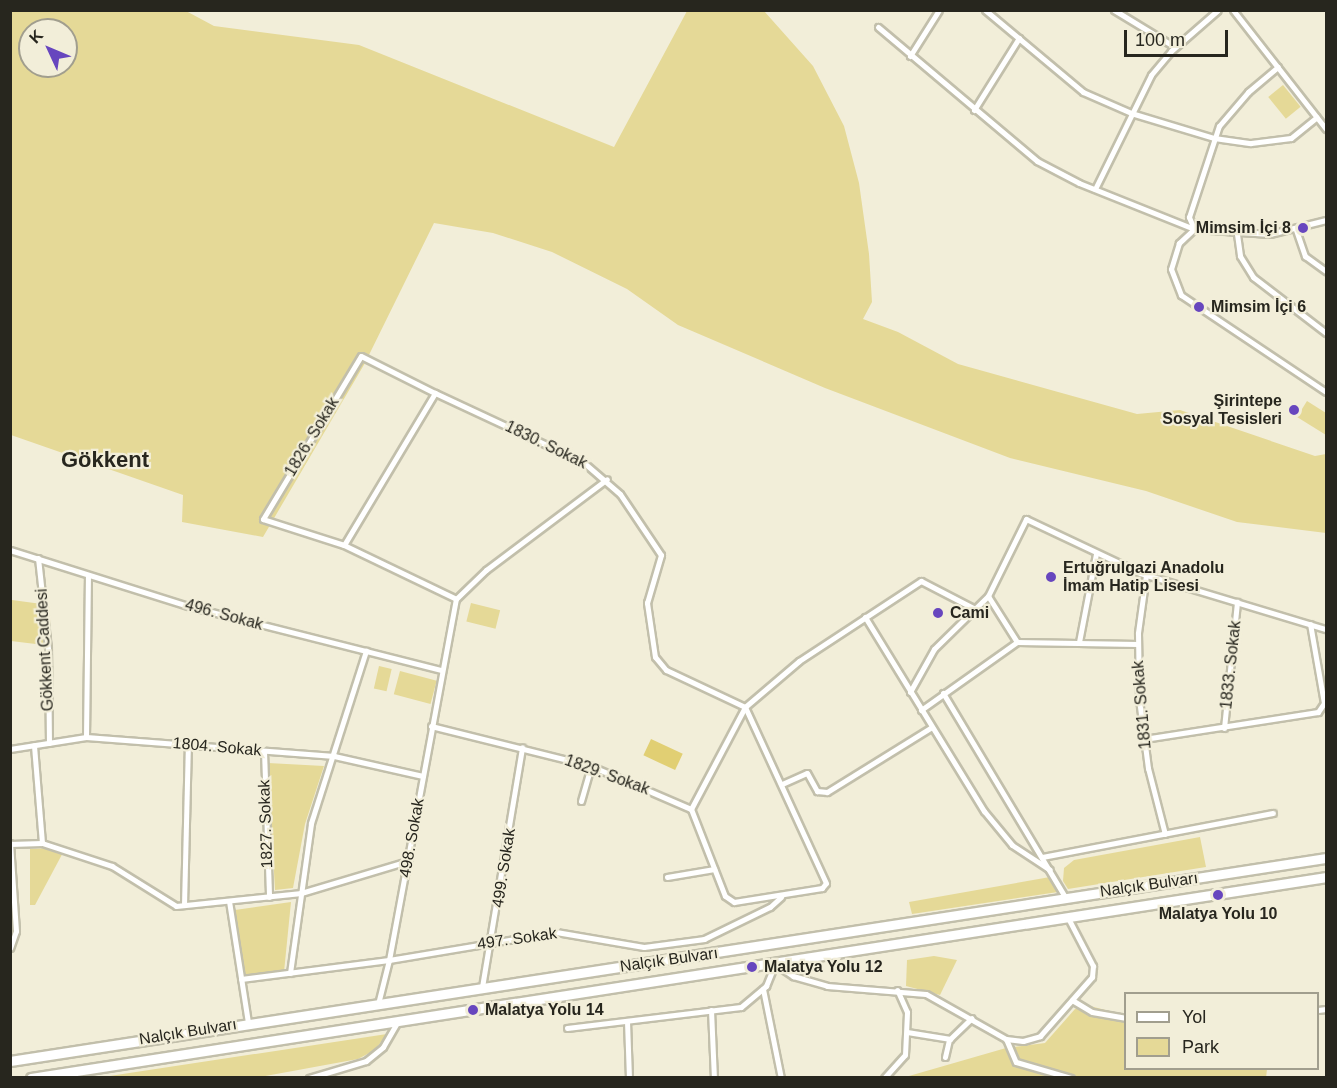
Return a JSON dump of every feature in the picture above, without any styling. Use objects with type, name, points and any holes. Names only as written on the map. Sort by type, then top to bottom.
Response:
[{"type":"highway","name":"Nalçık Bulvarı","points":[[10,1061],[248,1022],[377,1006],[482,987],[1326,858]]},
{"type":"highway","name":"Nalçık Bulvarı","points":[[31,1077],[1326,878]]},
{"type":"street","points":[[910,56],[939,10]]},
{"type":"street","points":[[1114,10],[1175,47]]},
{"type":"street","points":[[1095,189],[1151,75],[1175,47],[1218,10]]},
{"type":"street","points":[[1233,10],[1326,129]]},
{"type":"street","points":[[986,11],[1083,93],[1131,113],[1214,138],[1251,143],[1279,141],[1303,132],[1317,117]]},
{"type":"street","points":[[878,27],[974,111],[1037,161],[1095,189],[1194,229],[1237,234],[1296,230],[1326,220]]},
{"type":"street","points":[[974,111],[1019,38]]},
{"type":"street","points":[[1194,229],[1189,217],[1214,138],[1234,107],[1278,67]]},
{"type":"street","points":[[1194,229],[1182,238],[1172,259],[1173,278],[1181,295],[1326,392]]},
{"type":"street","points":[[1296,230],[1305,256],[1326,271]]},
{"type":"street","points":[[1237,234],[1240,256],[1253,277],[1326,333]]},
{"type":"street","name":"1830. Sokak","points":[[360,356],[583,462],[607,479],[662,555],[647,603],[657,661],[666,670],[745,707]]},
{"type":"street","name":"1826. Sokak","points":[[345,545],[263,519],[360,356]]},
{"type":"street","points":[[435,393],[345,545],[456,599],[486,570],[607,479]]},
{"type":"street","points":[[910,692],[934,650],[988,596],[1026,519],[1096,554],[1146,575],[1326,629]]},
{"type":"street","name":"496. Sokak","points":[[10,550],[188,606],[441,670]]},
{"type":"street","points":[[1079,642],[1096,554]]},
{"type":"street","name":"Gökkent Caddesi","points":[[38,558],[48,649],[49,743]]},
{"type":"street","points":[[86,736],[88,575]]},
{"type":"street","name":"1831. Sokak","points":[[1146,575],[1138,644],[1144,739],[1165,834]]},
{"type":"street","points":[[745,707],[826,881],[822,888],[740,903],[725,896],[691,809],[745,707],[799,661],[921,580],[975,609]]},
{"type":"street","points":[[988,596],[1017,642]]},
{"type":"street","name":"498. Sokak","points":[[377,1006],[389,960],[456,599]]},
{"type":"street","name":"1833. Sokak","points":[[1224,728],[1237,602]]},
{"type":"street","points":[[866,617],[932,728],[1002,834],[1050,870]]},
{"type":"street","points":[[1144,739],[1314,715],[1324,703],[1310,624]]},
{"type":"street","points":[[921,710],[1017,642],[1138,644]]},
{"type":"street","points":[[290,973],[311,823],[366,651]]},
{"type":"street","points":[[943,693],[1065,897]]},
{"type":"street","name":"1829. Sokak","points":[[431,726],[591,766],[691,809]]},
{"type":"street","points":[[782,784],[807,773],[817,791],[827,792],[932,728]]},
{"type":"street","name":"1804. Sokak","points":[[10,749],[86,736],[334,756],[423,776]]},
{"type":"street","points":[[34,745],[42,843]]},
{"type":"street","points":[[184,905],[188,745]]},
{"type":"street","name":"499. Sokak","points":[[482,987],[492,942],[522,747]]},
{"type":"street","name":"1827. Sokak","points":[[264,751],[269,897]]},
{"type":"street","points":[[581,801],[591,766]]},
{"type":"street","points":[[1042,857],[1273,813]]},
{"type":"street","points":[[10,948],[13,932],[11,844],[57,845],[112,866],[176,906],[301,893],[408,861]]},
{"type":"street","points":[[667,877],[714,869]]},
{"type":"street","name":"497. Sokak","points":[[241,979],[389,960],[556,932],[644,947],[704,939],[770,907],[782,896]]},
{"type":"street","points":[[229,901],[248,1022]]},
{"type":"street","points":[[567,1028],[741,1007],[763,989],[775,964],[800,979],[827,986],[926,994],[1006,1039],[1023,1041],[1036,1038],[1090,980],[1094,969],[1068,918]]},
{"type":"street","points":[[763,989],[781,1077]]},
{"type":"street","points":[[884,1077],[903,1060],[907,1032],[906,1006],[897,990]]},
{"type":"street","points":[[1072,1000],[1092,1012],[1124,1018]]},
{"type":"street","points":[[711,1010],[714,1077]]},
{"type":"street","points":[[945,1057],[949,1039],[972,1018]]},
{"type":"street","points":[[309,1077],[317,1077],[359,1065],[372,1057],[388,1041],[398,1021]]},
{"type":"street","points":[[627,1021],[629,1077]]},
{"type":"street","points":[[907,1032],[949,1039]]},
{"type":"street","points":[[1006,1039],[1016,1062],[1071,1077]]},
{"type":"green space","points":[[11,11],[186,11],[214,26],[359,45],[614,147],[687,11],[764,11],[813,66],[844,126],[859,183],[869,254],[872,302],[863,319],[898,332],[958,364],[1137,414],[1180,410],[1315,456],[1326,454],[1326,533],[1237,522],[1146,491],[1010,458],[825,388],[678,325],[627,289],[552,252],[493,233],[434,223],[365,363],[263,537],[182,522],[183,495],[11,435]]},
{"type":"green space","points":[[1283,85],[1301,107],[1286,119],[1268,97]]},
{"type":"green space","points":[[1307,401],[1326,413],[1326,435],[1297,417]]},
{"type":"green space","points":[[12,600],[49,605],[52,646],[11,641]]},
{"type":"green space","points":[[471,603],[500,610],[496,629],[466,621]]},
{"type":"green space","points":[[379,666],[392,669],[386,691],[374,688]]},
{"type":"green space","points":[[400,671],[437,681],[430,704],[394,694]]},
{"type":"green space","points":[[268,763],[324,766],[305,824],[293,888],[275,890]]},
{"type":"green space","points":[[1200,837],[1206,867],[1068,889],[1063,881],[1064,868],[1074,860]]},
{"type":"green space","points":[[66,847],[35,905],[30,905],[30,849]]},
{"type":"green space","points":[[1050,877],[1058,892],[912,914],[909,902]]},
{"type":"green space","points":[[291,902],[284,972],[244,975],[235,910]]},
{"type":"green space","points":[[934,956],[957,960],[940,995],[906,986],[907,960]]},
{"type":"green space","points":[[1086,1005],[1124,1015],[1124,1070],[1267,1070],[1266,1078],[902,1078],[1006,1048],[1045,1043],[1075,1009]]},
{"type":"green space","points":[[387,1034],[375,1050],[358,1059],[260,1077],[103,1077]]},
{"type":"shaded area","points":[[651,739],[683,754],[675,770],[643,755]]},
{"type":"place","name":"Mimsim İçi 8","points":[[1303,228]]},
{"type":"place","name":"Mimsim İçi 6","points":[[1199,307]]},
{"type":"place","name":"Şirintepe Sosyal Tesisleri","points":[[1294,410]]},
{"type":"place","name":"Ertuğrulgazi Anadolu İmam Hatip Lisesi","points":[[1051,577]]},
{"type":"place","name":"Cami","points":[[938,613]]},
{"type":"place","name":"Malatya Yolu 10","points":[[1218,895]]},
{"type":"place","name":"Malatya Yolu 12","points":[[752,967]]},
{"type":"place","name":"Malatya Yolu 14","points":[[473,1010]]},
{"type":"district","name":"Gökkent","points":[[105,460]]}]
